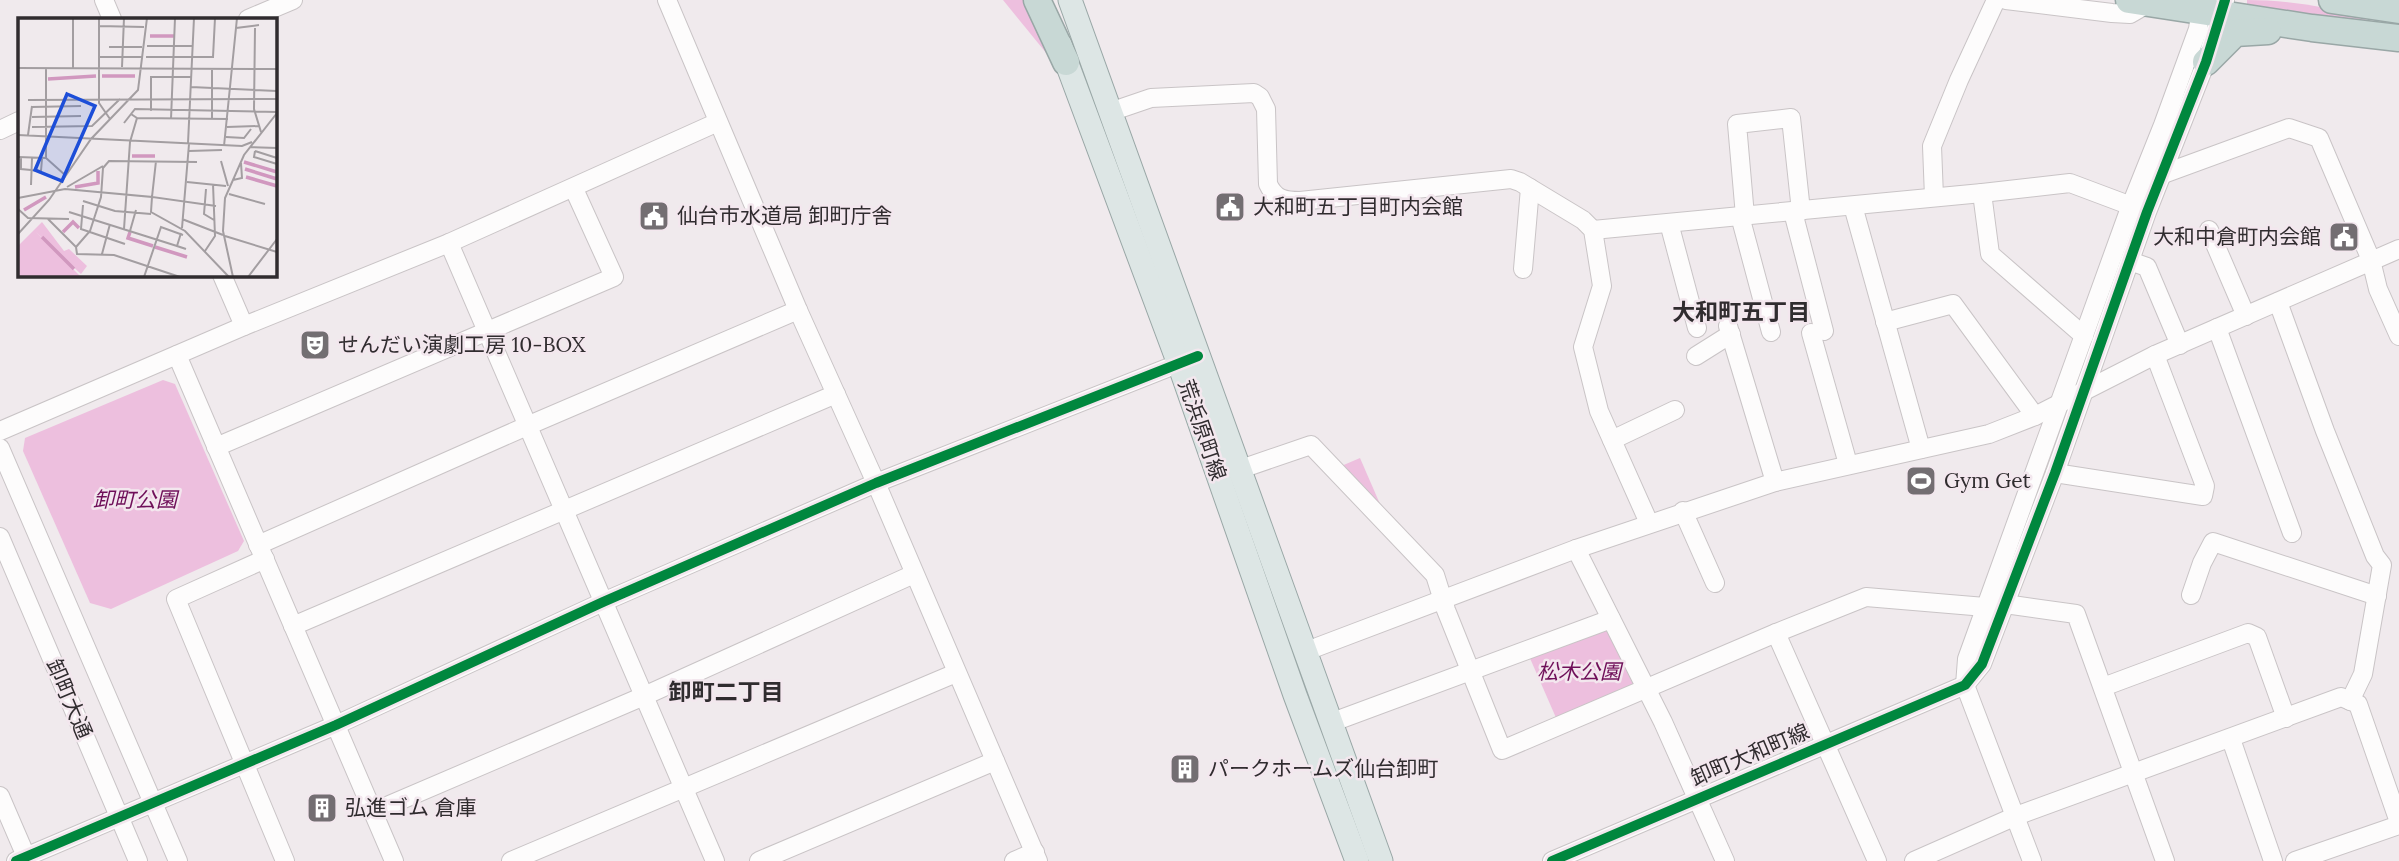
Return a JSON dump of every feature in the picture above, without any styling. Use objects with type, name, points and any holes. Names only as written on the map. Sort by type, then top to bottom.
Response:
[{"type":"highway","points":[[1037,0],[1066,62]]},
{"type":"highway","points":[[2332,0],[2391,7]]},
{"type":"highway","points":[[2139,1],[2213,6],[2312,28],[2399,38]]},
{"type":"highway","points":[[2206,62],[2235,33],[2312,28]]},
{"type":"main road","name":"荒浜原町線","points":[[1045,0],[1066,62],[1188,360],[1238,470],[1381,861]]},
{"type":"main road","name":"荒浜原町線","points":[[1070,0],[1110,112],[1295,695],[1357,861]]},
{"type":"street","points":[[104,0],[112,18]]},
{"type":"street","points":[[250,18],[293,0]]},
{"type":"street","points":[[667,0],[798,310],[876,483],[1036,856],[1014,861]]},
{"type":"street","points":[[1934,197],[1932,146],[1996,0]]},
{"type":"street","points":[[2006,0],[2130,14],[2139,1]]},
{"type":"street","points":[[2032,861],[1965,685],[1967,659],[2084,336],[2139,209],[2161,176],[2206,62],[2213,6]]},
{"type":"street","points":[[1965,685],[1982,664],[2055,472],[2130,261],[2141,180],[2198,29],[2213,6]]},
{"type":"street","points":[[1110,112],[1151,98],[1254,93],[1260,97],[1266,108],[1268,184],[1276,197],[1286,201],[1511,179],[1583,220],[1593,230],[1602,286],[1583,347],[1599,411],[1649,523]]},
{"type":"street","points":[[1771,332],[1743,216],[1737,124],[1791,118],[1797,211],[1818,332],[1848,464]]},
{"type":"street","points":[[0,130],[18,121]]},
{"type":"street","points":[[0,431],[244,326],[449,243],[718,122]]},
{"type":"street","points":[[2141,180],[2161,176],[2289,128],[2319,138],[2371,260],[2378,289],[2399,336]]},
{"type":"street","points":[[1593,230],[2070,183],[2139,209]]},
{"type":"street","points":[[1523,269],[1531,188]]},
{"type":"street","points":[[216,447],[614,277],[574,189]]},
{"type":"street","points":[[1982,193],[1990,254],[2084,336]]},
{"type":"street","points":[[1853,205],[1921,449]]},
{"type":"street","points":[[1669,223],[1697,328]]},
{"type":"street","points":[[2209,230],[2246,316]]},
{"type":"street","points":[[449,243],[715,861]]},
{"type":"street","points":[[1304,652],[1576,549],[1774,482],[1989,434],[2035,416],[2155,355],[2399,248]]},
{"type":"street","points":[[2130,261],[2147,267],[2180,345]]},
{"type":"street","points":[[222,276],[244,326]]},
{"type":"street","points":[[2278,302],[2325,431],[2375,556],[2382,565],[2363,674],[2350,701]]},
{"type":"street","points":[[1885,322],[1953,303],[2035,416]]},
{"type":"street","points":[[285,861],[176,599],[261,552],[527,426],[798,310]]},
{"type":"street","points":[[2217,328],[2292,533]]},
{"type":"street","points":[[1696,355],[1729,330],[1774,482]]},
{"type":"street","points":[[177,355],[394,861]]},
{"type":"street","points":[[2055,472],[2203,496],[2205,486],[2155,355]]},
{"type":"street","points":[[0,796],[23,860],[336,725],[604,602],[876,483],[1188,360]]},
{"type":"street","points":[[293,626],[836,394]]},
{"type":"street","points":[[1612,440],[1675,410]]},
{"type":"street","points":[[1238,470],[1311,445],[1435,575],[1502,750],[1866,597],[1985,607]]},
{"type":"street","points":[[0,448],[178,861]]},
{"type":"street","points":[[1683,511],[1715,583]]},
{"type":"street","name":"卸町大通","points":[[0,537],[138,861]]},
{"type":"street","points":[[2191,595],[2202,563],[2213,542],[2377,596]]},
{"type":"street","points":[[1576,549],[1646,688],[1725,861]]},
{"type":"street","points":[[373,812],[644,696],[914,574]]},
{"type":"street","points":[[2005,604],[2076,614],[2165,861]]},
{"type":"street","points":[[1330,723],[1611,619]]},
{"type":"street","points":[[1776,633],[1877,861]]},
{"type":"street","points":[[2103,687],[2248,633],[2257,637],[2286,718]]},
{"type":"street","points":[[511,861],[956,673]]},
{"type":"street","name":"卸町大和町線","points":[[1552,861],[1965,685]]},
{"type":"street","points":[[1922,860],[2016,816],[2341,697],[2358,704],[2399,824],[2295,861]]},
{"type":"street","points":[[2231,739],[2273,861]]},
{"type":"street","points":[[759,861],[995,761]]},
{"type":"green space","points":[[1003,0],[1026,0],[1051,52],[1047,54]]},
{"type":"green space","points":[[2247,0],[2322,7],[2365,17],[2366,22],[2252,7],[2247,4]]},
{"type":"green space","name":"卸町公園","points":[[163,380],[175,384],[244,541],[238,551],[111,609],[90,603],[23,451],[25,438]]},
{"type":"green space","points":[[1360,458],[1380,504],[1376,505],[1339,467]]},
{"type":"green space","name":"松木公園","points":[[1601,627],[1611,630],[1635,682],[1631,687],[1557,720],[1529,656]]},
{"type":"cycle path","points":[[1552,861],[1965,685],[1982,664],[2055,473],[2147,212],[2206,62],[2225,0]]},
{"type":"cycle path","points":[[16,861],[336,725],[603,602],[876,483],[1198,356]]},
{"type":"place","name":"大和町五丁目町内会館","points":[[1230,207]]},
{"type":"place","name":"仙台市水道局 卸町庁舎","points":[[654,216]]},
{"type":"place","name":"大和中倉町内会館","points":[[2344,237]]},
{"type":"place","name":"せんだい演劇工房 10-BOX","points":[[315,345]]},
{"type":"place","name":"Gym Get","points":[[1921,481]]},
{"type":"place","name":"パークホームズ仙台卸町","points":[[1185,769]]},
{"type":"place","name":"弘進ゴム 倉庫","points":[[322,808]]},
{"type":"district","name":"大和町五丁目","points":[[1741,312]]},
{"type":"district","name":"卸町二丁目","points":[[726,692]]}]
